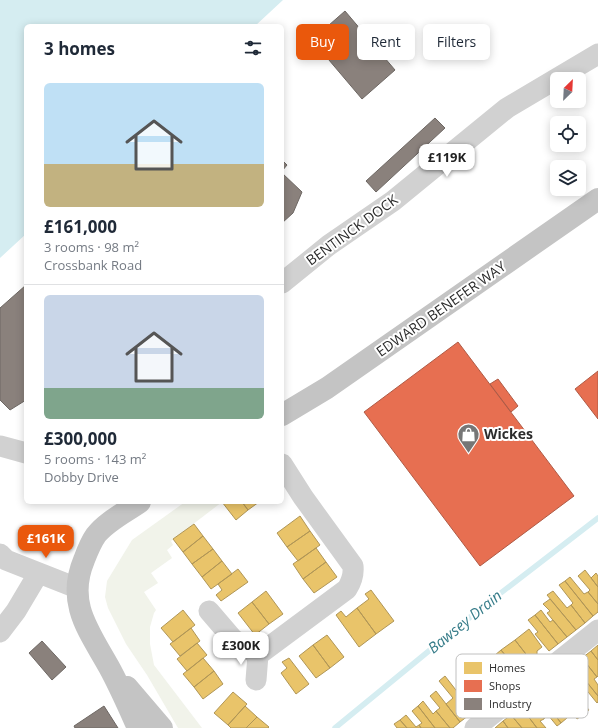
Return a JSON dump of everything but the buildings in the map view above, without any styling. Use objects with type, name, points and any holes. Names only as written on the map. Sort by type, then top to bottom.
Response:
[{"type":"main road","name":"EDWARD BENEFER WAY","points":[[284,414],[327,388],[598,199]]},
{"type":"main road","points":[[137,504],[110,522],[96,535],[79,572],[77,588],[80,611],[88,632],[110,668],[138,728]]},
{"type":"main road","points":[[110,668],[162,728]]},
{"type":"street","name":"BENTINCK DOCK","points":[[284,281],[329,245],[393,200],[507,108],[598,54]]},
{"type":"street","points":[[0,446],[24,452]]},
{"type":"street","points":[[256,680],[258,655],[347,589],[352,582],[354,575],[353,566],[303,497],[284,467]]},
{"type":"street","points":[[0,554],[6,560],[38,574],[77,588]]},
{"type":"street","points":[[0,632],[16,611],[38,574]]},
{"type":"street","points":[[209,612],[233,639],[258,655]]},
{"type":"street","points":[[568,654],[598,630]]},
{"type":"street","points":[[475,728],[488,718]]},
{"type":"shaded area","points":[[182,504],[219,504],[171,541],[173,545],[167,550],[172,558],[151,573],[158,583],[144,592],[156,610],[150,627],[150,644],[154,665],[202,728],[178,728],[147,675],[126,644],[108,608],[105,597],[107,581],[132,540]]},
{"type":"water","points":[[0,0],[283,0],[257,24],[24,24],[24,236],[0,258]]},
{"type":"waterway","name":"Bawsey Drain","points":[[335,728],[480,609],[598,518]]},
{"type":"place","name":"Wickes","points":[[469,454]]}]
